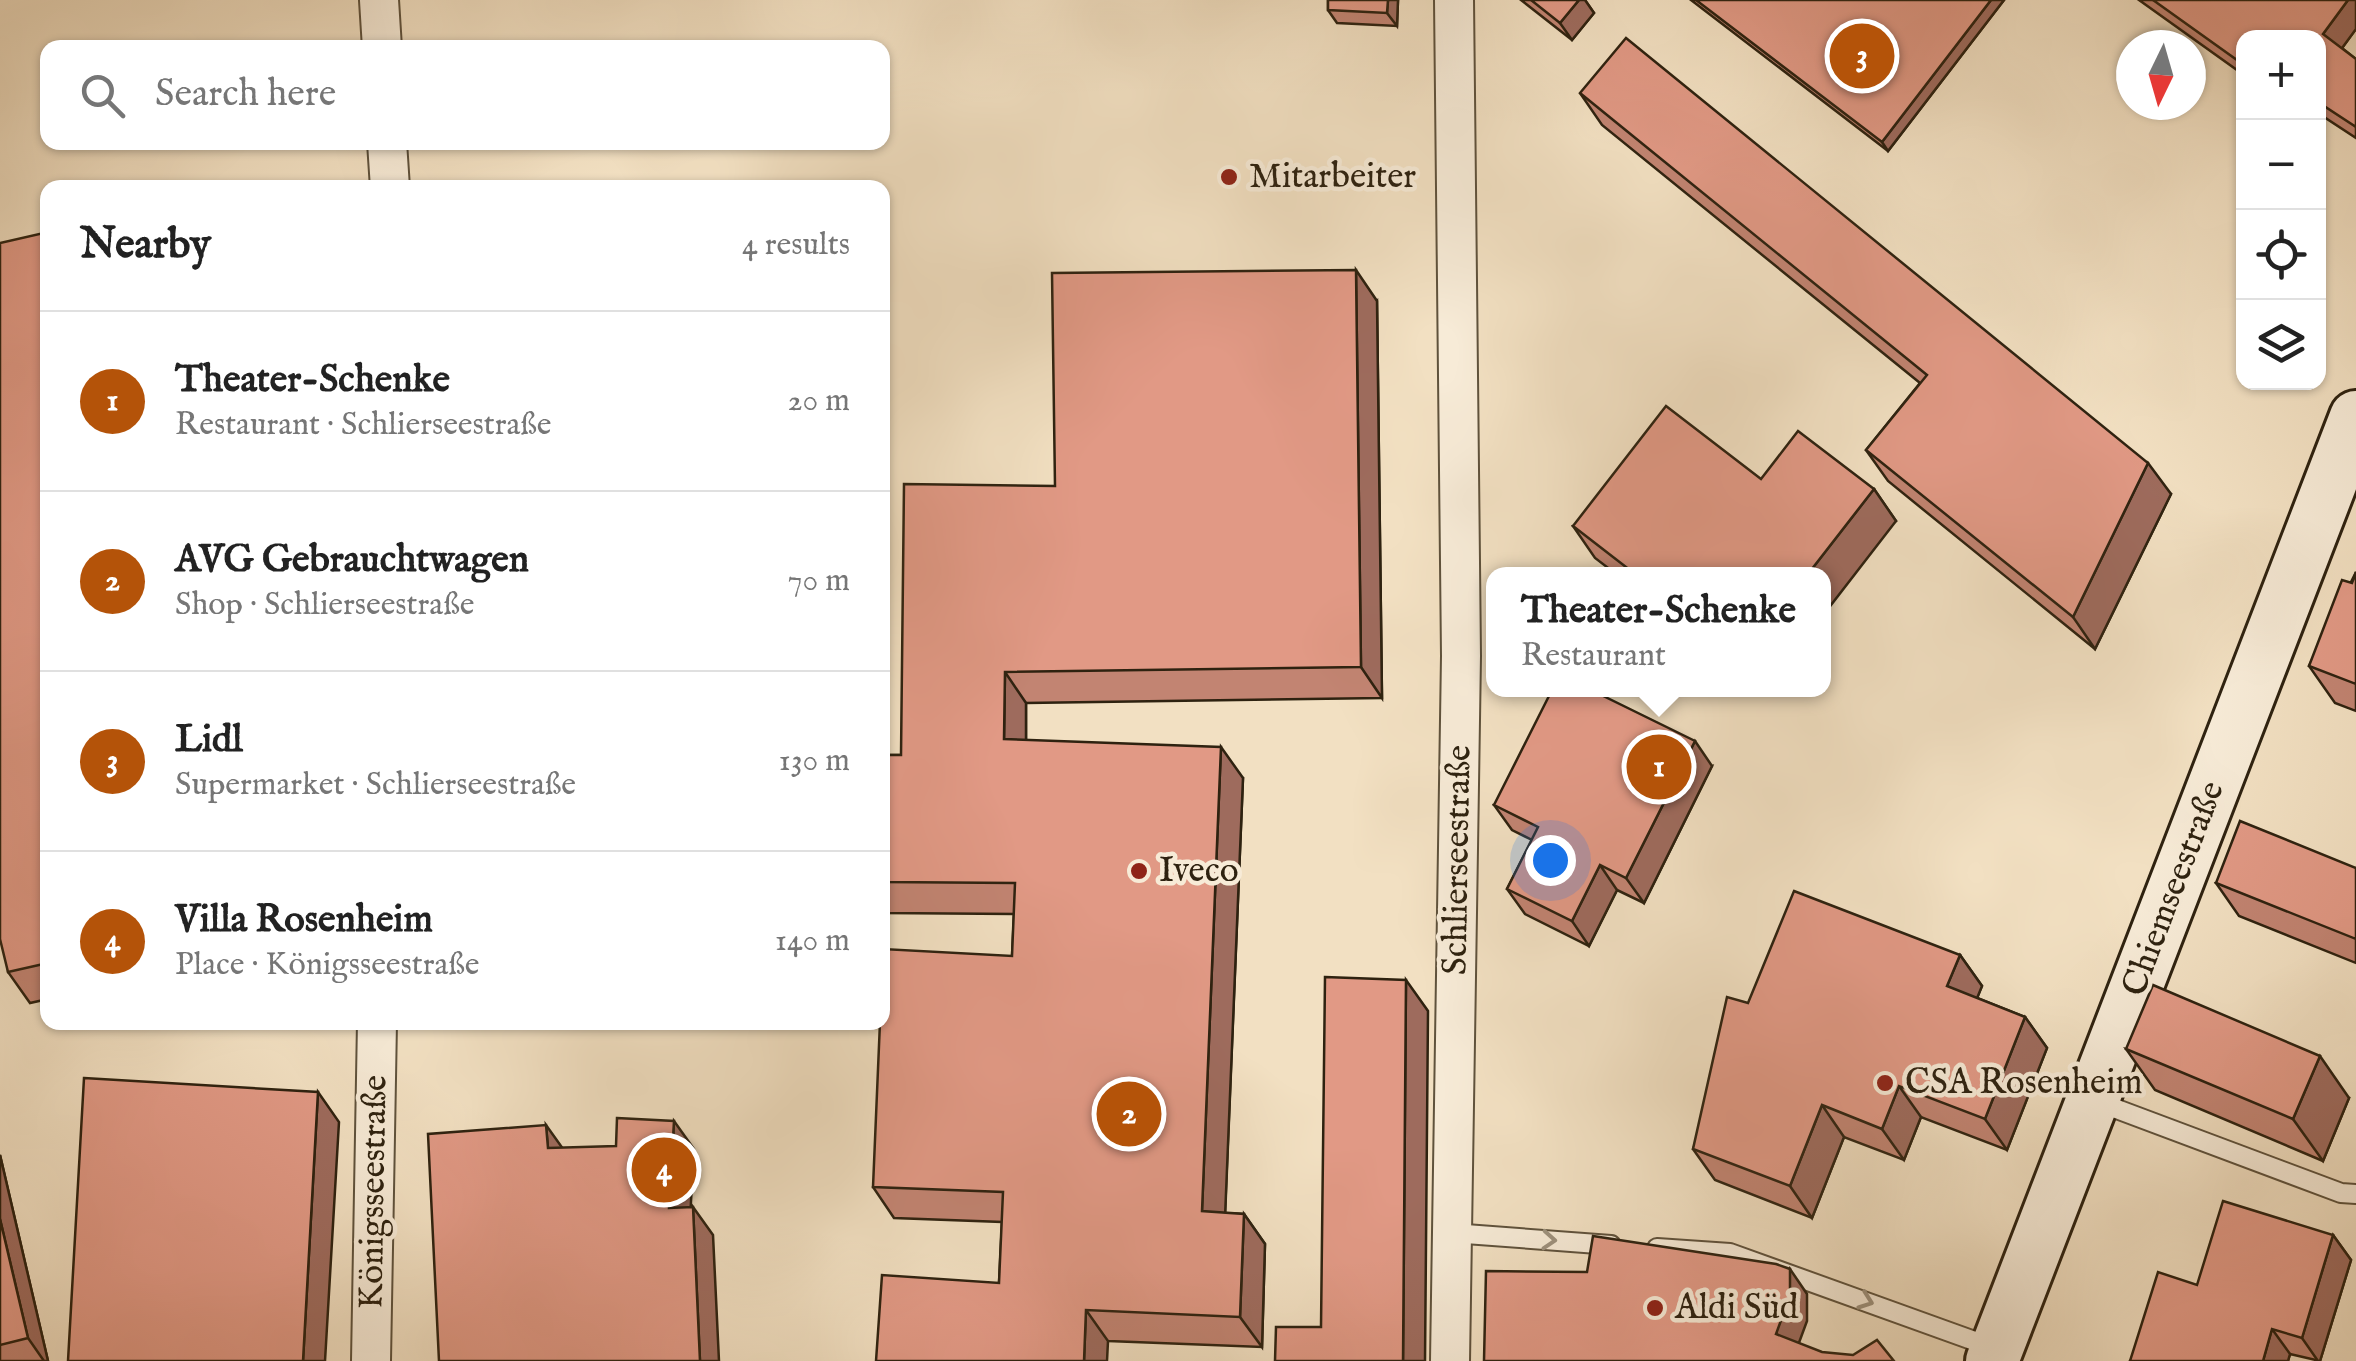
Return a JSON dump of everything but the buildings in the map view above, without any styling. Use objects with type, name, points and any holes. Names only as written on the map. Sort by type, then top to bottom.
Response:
[{"type":"main road","name":"Chiemseestraße","points":[[1994,1355],[2356,418]]},
{"type":"street","points":[[379,0],[382,40]]},
{"type":"street","name":"Schlierseestraße","points":[[1450,1361],[1461,656],[1454,0]]},
{"type":"street","points":[[388,150],[389,180]]},
{"type":"street","name":"Königsseestraße","points":[[371,1361],[377,1030]]},
{"type":"lane","points":[[2093,1100],[2356,1194]]},
{"type":"lane","points":[[1452,1233],[1730,1253],[1994,1355]]},
{"type":"place","name":"Lidl","points":[[1862,56]]},
{"type":"place","name":"Mitarbeiter","points":[[1229,177]]},
{"type":"place","name":"Theater-Schenke","points":[[1659,767]]},
{"type":"place","name":"Iveco","points":[[1139,871]]},
{"type":"place","name":"CSA Rosenheim","points":[[1885,1083]]},
{"type":"place","name":"AVG Gebrauchtwagen","points":[[1129,1114]]},
{"type":"place","name":"Villa Rosenheim","points":[[664,1170]]},
{"type":"place","name":"Aldi Süd","points":[[1655,1308]]}]
